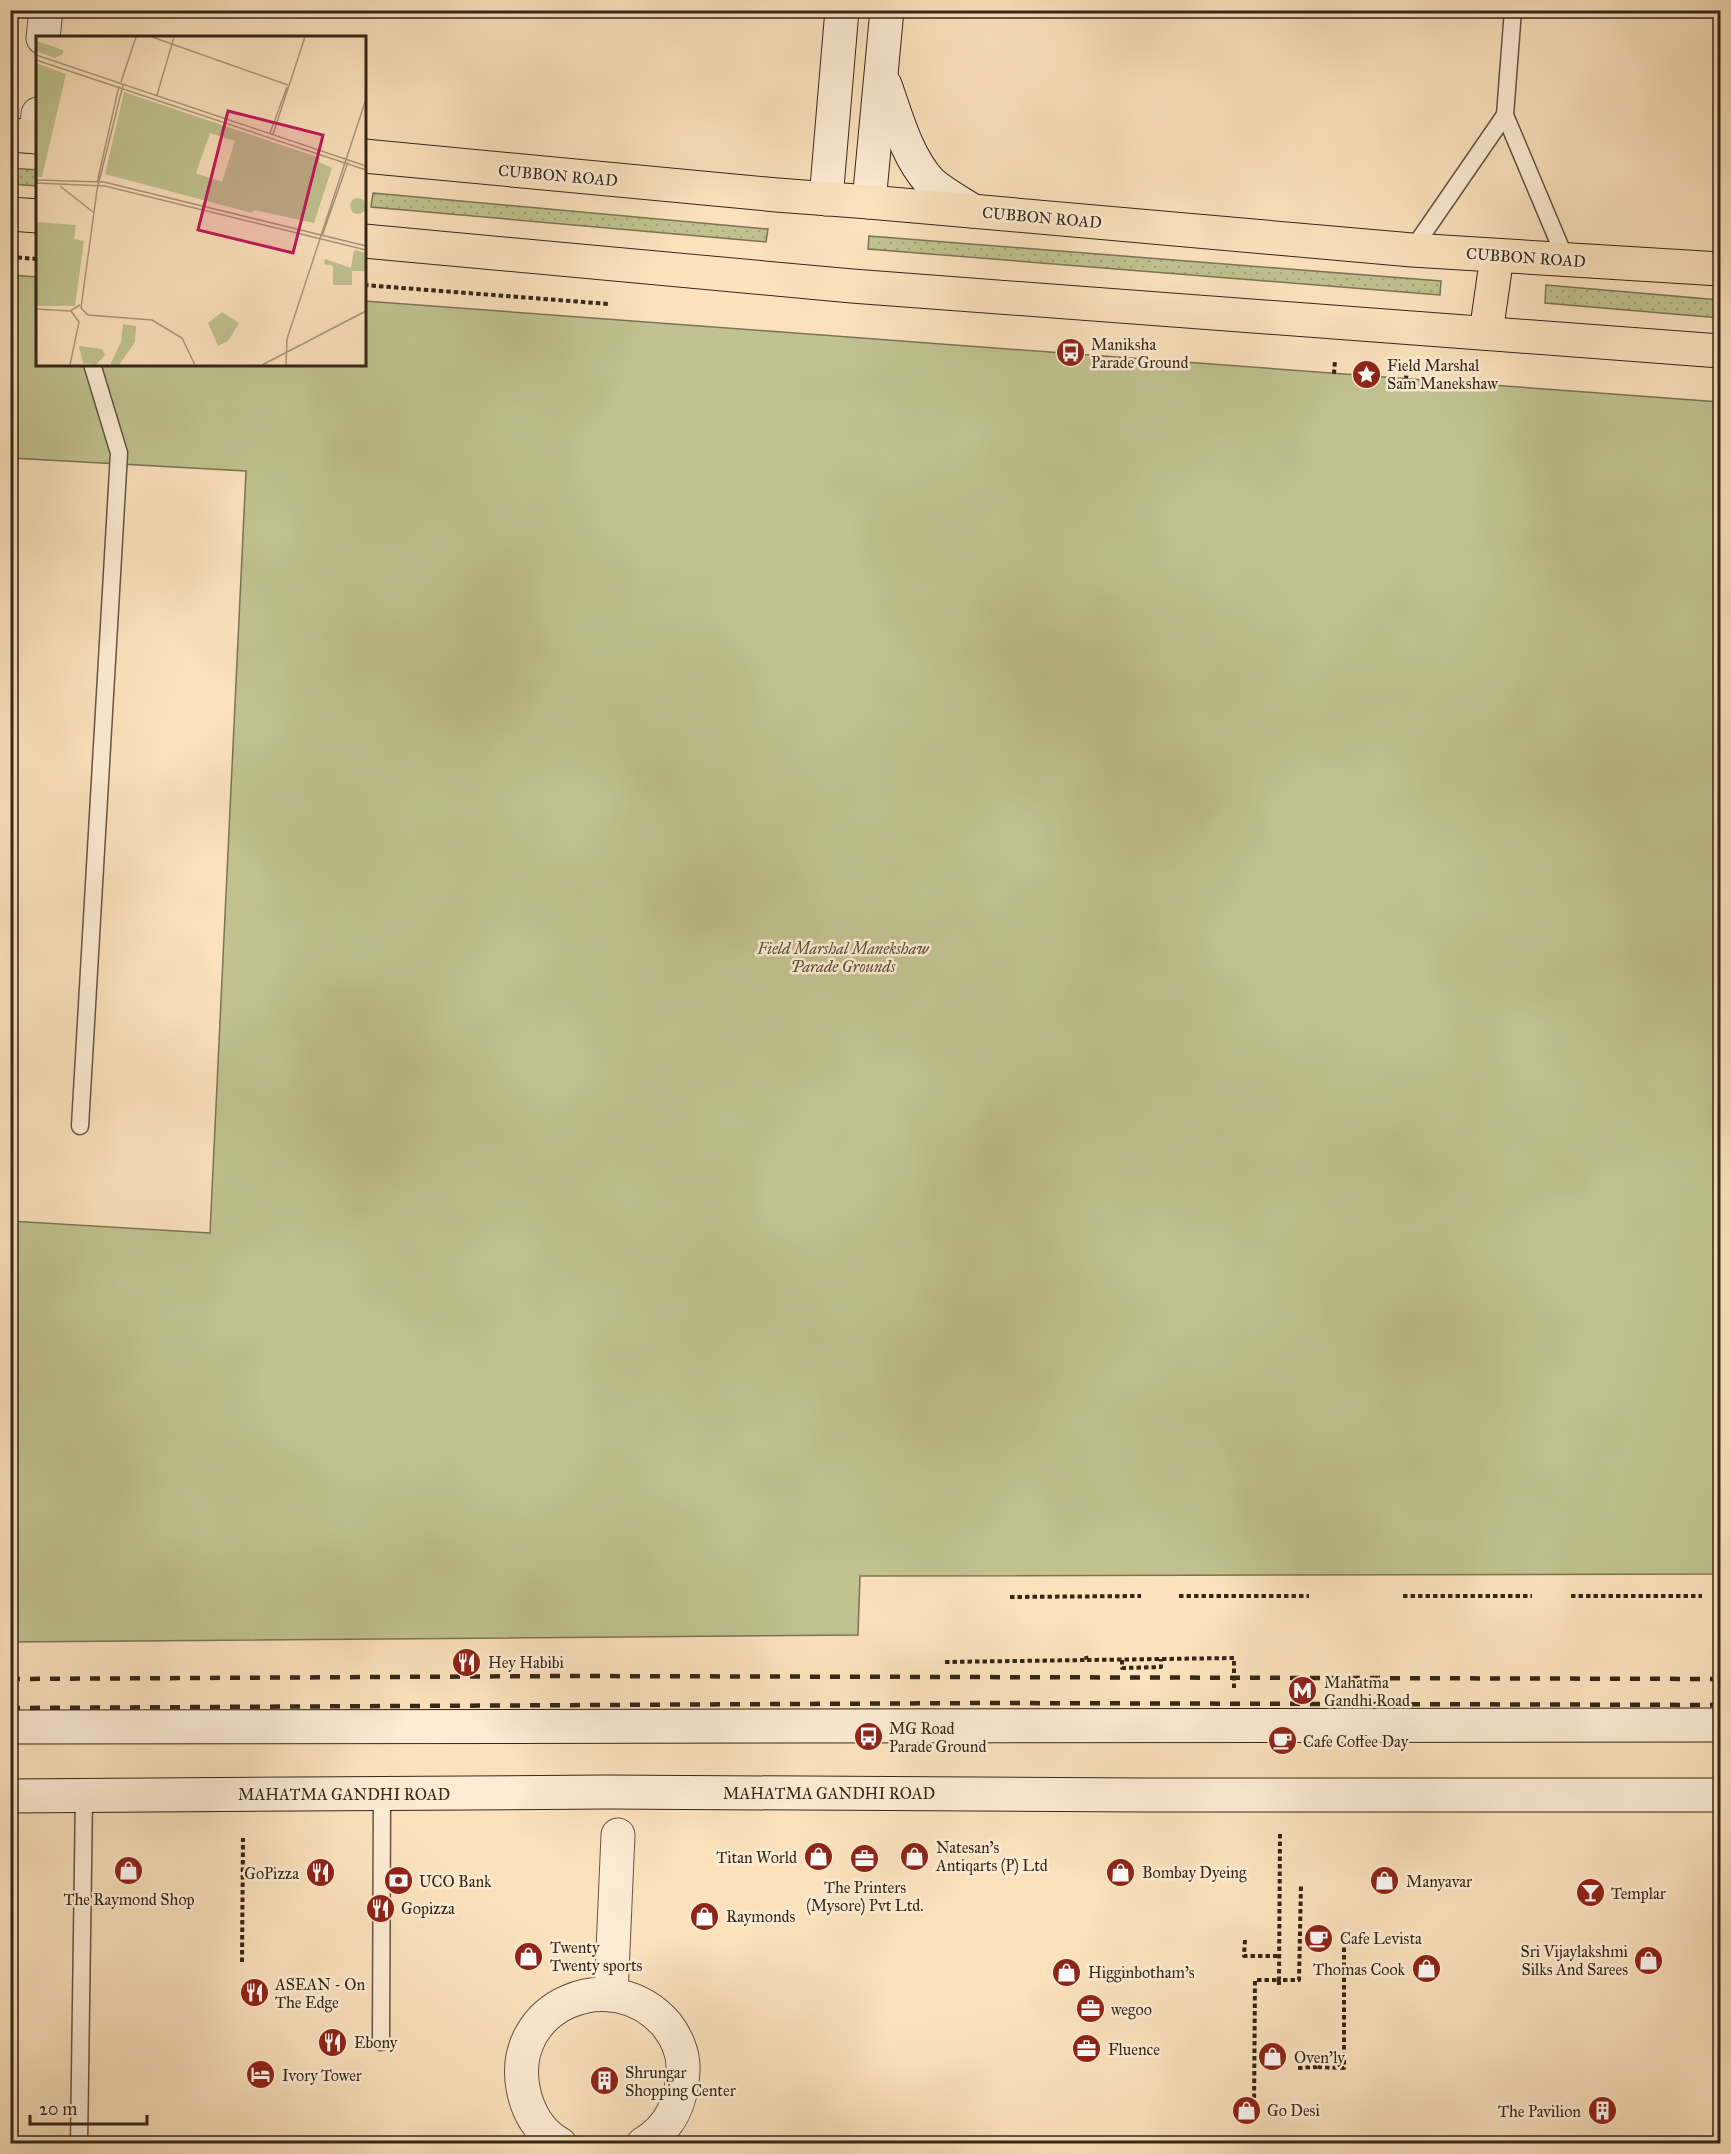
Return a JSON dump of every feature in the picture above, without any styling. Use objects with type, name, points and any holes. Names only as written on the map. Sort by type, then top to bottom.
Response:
[{"type":"main road","points":[[44,36],[46,10]]},
{"type":"main road","points":[[826,199],[842,10]]},
{"type":"main road","points":[[869,202],[887,10]]},
{"type":"main road","points":[[882,74],[906,144],[921,169],[931,182],[973,211]]},
{"type":"main road","name":"CUBBON ROAD","points":[[366,156],[1412,250],[1720,269]]},
{"type":"main road","points":[[10,214],[36,216]]},
{"type":"main road","points":[[366,241],[852,286],[1720,351]]},
{"type":"main road","points":[[1486,333],[1497,255]]},
{"type":"main road","points":[[10,1726],[1720,1725]]},
{"type":"main road","name":"MAHATMA GANDHI ROAD","points":[[10,1796],[619,1792],[1720,1795]]},
{"type":"main road","points":[[611,1995],[618,1835]]},
{"type":"main road","points":[[560,2144],[537,2124],[525,2102],[521,2076],[524,2051],[535,2028],[553,2010],[576,1997],[604,1993],[632,1998],[656,2013],[674,2035],[684,2061],[683,2090],[673,2116],[654,2137],[643,2144]]},
{"type":"lane","points":[[1513,10],[1505,116],[1566,260]]},
{"type":"lane","points":[[1412,250],[1505,116]]},
{"type":"lane","points":[[80,1126],[119,453],[93,366]]},
{"type":"lane","points":[[381,2042],[382,1794]]},
{"type":"lane","points":[[79,2144],[84,1796]]},
{"type":"path","points":[[10,257],[36,259]]},
{"type":"path","points":[[1334,374],[1335,360]]},
{"type":"path","points":[[1406,380],[1407,366]]},
{"type":"path","points":[[1010,1597],[1141,1596]]},
{"type":"path","points":[[1179,1596],[1309,1596]]},
{"type":"path","points":[[1403,1596],[1532,1596]]},
{"type":"path","points":[[1571,1596],[1702,1596]]},
{"type":"path","points":[[945,1662],[1086,1658],[1122,1660],[1234,1658],[1234,1691]]},
{"type":"path","points":[[1122,1660],[1122,1668],[1129,1668],[1161,1667],[1161,1659]]},
{"type":"path","points":[[1279,1987],[1280,1834]]},
{"type":"path","points":[[243,1838],[243,1962]]},
{"type":"path","points":[[1254,2113],[1255,1980],[1299,1980],[1301,1884]]},
{"type":"path","points":[[1298,2068],[1344,2068],[1344,1932]]},
{"type":"path","points":[[1245,1940],[1244,1956],[1280,1956]]},
{"type":"path","points":[[1317,2060],[1317,2067]]},
{"type":"green space","points":[[10,168],[36,170],[36,186],[11,184]]},
{"type":"green space","points":[[373,193],[768,229],[766,242],[371,207]]},
{"type":"green space","points":[[869,236],[1441,281],[1440,295],[868,249]]},
{"type":"green space","name":"Field Marshal Manekshaw Parade Grounds","points":[[11,275],[36,277],[36,366],[366,366],[366,301],[1720,402],[1720,1574],[860,1576],[858,1635],[11,1642],[10,1221],[210,1233],[246,471],[11,458]]},
{"type":"green space","points":[[1546,285],[1720,300],[1720,318],[1545,303]]},
{"type":"railway","points":[[10,1679],[568,1676],[1720,1679]]},
{"type":"railway","points":[[10,1708],[986,1703],[1720,1705]]},
{"type":"place","name":"Maniksha Parade Ground","points":[[1070,353]]},
{"type":"place","name":"Field Marshal Sam Manekshaw","points":[[1366,374]]},
{"type":"place","name":"Hey Habibi","points":[[467,1662]]},
{"type":"place","name":"Mahatma Gandhi Road","points":[[1303,1691]]},
{"type":"place","name":"MG Road Parade Ground","points":[[868,1737]]},
{"type":"place","name":"Cafe Coffee Day","points":[[1282,1741]]},
{"type":"place","name":"Natesan's Antiqarts (P) Ltd","points":[[915,1856]]},
{"type":"place","name":"Titan World","points":[[818,1857]]},
{"type":"place","name":"The Printers (Mysore) Pvt Ltd.","points":[[865,1859]]},
{"type":"place","name":"The Raymond Shop","points":[[129,1871]]},
{"type":"place","name":"Bombay Dyeing","points":[[1121,1872]]},
{"type":"place","name":"GoPizza","points":[[320,1873]]},
{"type":"place","name":"UCO Bank","points":[[398,1881]]},
{"type":"place","name":"Manyavar","points":[[1385,1881]]},
{"type":"place","name":"Templar","points":[[1590,1893]]},
{"type":"place","name":"Gopizza","points":[[380,1908]]},
{"type":"place","name":"Raymonds","points":[[705,1916]]},
{"type":"place","name":"Cafe Levista","points":[[1319,1938]]},
{"type":"place","name":"Twenty Twenty sports","points":[[529,1956]]},
{"type":"place","name":"Sri Vijaylakshmi Silks And Sarees","points":[[1649,1960]]},
{"type":"place","name":"Thomas Cook","points":[[1426,1969]]},
{"type":"place","name":"Higginbotham's","points":[[1067,1972]]},
{"type":"place","name":"ASEAN - On The Edge","points":[[254,1993]]},
{"type":"place","name":"wegoo","points":[[1090,2009]]},
{"type":"place","name":"Ebony","points":[[333,2042]]},
{"type":"place","name":"Fluence","points":[[1087,2049]]},
{"type":"place","name":"Oven'ly","points":[[1273,2057]]},
{"type":"place","name":"Ivory Tower","points":[[261,2075]]},
{"type":"place","name":"Shrungar Shopping Center","points":[[604,2081]]},
{"type":"place","name":"Go Desi","points":[[1246,2110]]},
{"type":"place","name":"The Pavilion","points":[[1602,2111]]}]
